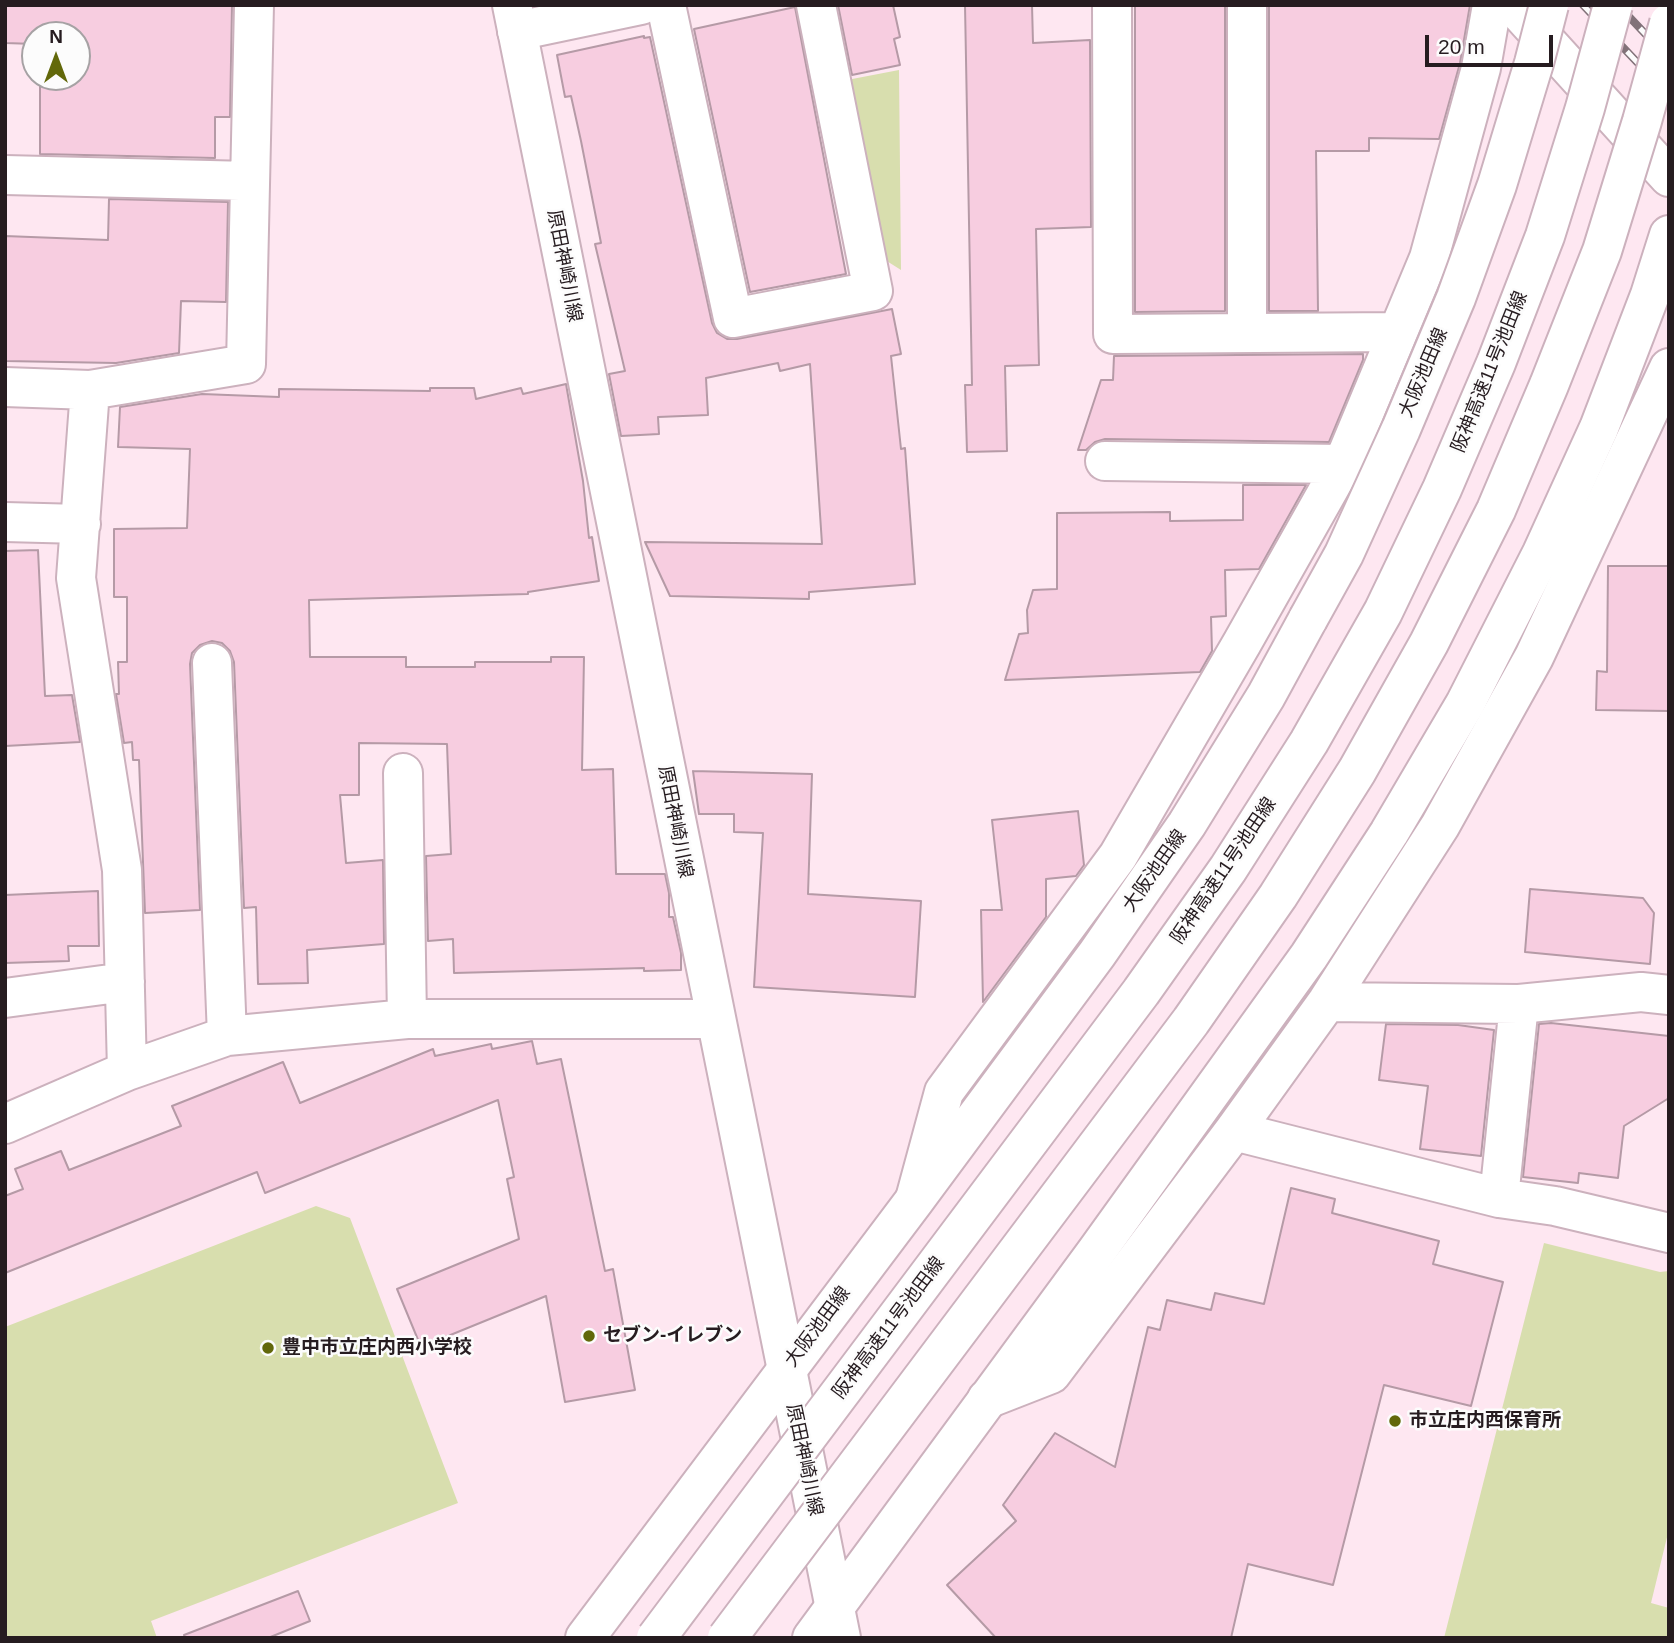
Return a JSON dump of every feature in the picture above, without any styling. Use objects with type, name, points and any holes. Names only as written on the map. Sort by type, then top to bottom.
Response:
[{"type":"main road","points":[[5,387],[90,390],[246,363],[254,5]]},
{"type":"main road","points":[[515,18],[641,5]]},
{"type":"main road","points":[[666,5],[733,318],[873,292],[816,5]]},
{"type":"main road","points":[[1112,5],[1113,334],[1398,332]]},
{"type":"main road","points":[[1247,5],[1247,333]]},
{"type":"main road","points":[[914,1201],[944,1092],[1118,856],[1343,464],[1429,258],[1481,68],[1492,5]]},
{"type":"main road","points":[[1513,5],[1669,177]]},
{"type":"main road","name":"大阪池田線","points":[[585,1638],[1097,954],[1187,824],[1266,696],[1344,554],[1401,429],[1456,298],[1497,185],[1549,5]]},
{"type":"main road","name":"阪神高速11号池田線","points":[[656,1638],[1141,992],[1228,869],[1309,742],[1383,612],[1442,489],[1496,363],[1545,236],[1585,108],[1613,5]]},
{"type":"main road","name":"原田神崎川線","points":[[515,18],[785,1370],[829,1628]]},
{"type":"main road","points":[[727,1638],[1191,1021],[1278,896],[1357,771],[1441,619],[1496,510],[1549,386],[1602,251],[1669,23]]},
{"type":"main road","points":[[5,175],[250,181]]},
{"type":"main road","points":[[829,1628],[987,1399],[1309,956],[1389,833],[1465,704],[1542,553],[1599,428],[1650,295],[1669,235]]},
{"type":"main road","points":[[987,1399],[1051,1374],[1234,1131],[1327,1002],[1440,826],[1534,657],[1669,368]]},
{"type":"main road","points":[[90,390],[76,578],[122,870],[127,1071]]},
{"type":"main road","points":[[1105,461],[1343,464]]},
{"type":"main road","points":[[5,522],[81,524]]},
{"type":"main road","points":[[212,663],[227,1036]]},
{"type":"main road","points":[[403,773],[407,1018]]},
{"type":"main road","points":[[5,998],[125,982]]},
{"type":"main road","points":[[1327,1002],[1519,1004],[1641,992],[1669,995]]},
{"type":"main road","points":[[1499,1198],[1519,1004]]},
{"type":"main road","points":[[5,1124],[127,1071],[227,1036],[407,1018],[715,1019]]},
{"type":"main road","points":[[1234,1131],[1499,1198],[1555,1206],[1669,1233]]},
{"type":"green space","points":[[899,70],[901,270],[882,258],[847,80]]},
{"type":"green space","points":[[316,1206],[350,1218],[458,1503],[151,1621],[157,1638],[5,1638],[5,1327]]},
{"type":"green space","points":[[1544,1243],[1660,1272],[1669,1271],[1669,1529],[1651,1603],[1669,1608],[1669,1638],[1444,1638]]},
{"type":"building","points":[[5,5],[232,5],[230,117],[215,117],[215,158],[40,154],[40,91],[91,91],[91,21],[21,21],[21,44],[5,43]]},
{"type":"building","points":[[838,5],[893,5],[900,37],[894,39],[900,65],[852,75]]},
{"type":"building","points":[[965,5],[1032,5],[1033,43],[1090,40],[1091,227],[1036,229],[1039,365],[1005,366],[1007,451],[967,452],[965,385],[972,385]]},
{"type":"building","points":[[1135,5],[1225,5],[1225,311],[1135,312]]},
{"type":"building","points":[[1470,5],[1460,63],[1439,139],[1369,138],[1369,151],[1316,151],[1318,311],[1269,311],[1269,6]]},
{"type":"building","points":[[795,7],[846,274],[750,292],[694,29]]},
{"type":"building","points":[[644,36],[650,37],[712,323],[717,333],[727,339],[737,339],[892,309],[901,354],[891,356],[901,449],[905,448],[915,584],[809,592],[809,599],[670,596],[645,542],[822,544],[810,364],[780,371],[778,363],[706,378],[708,415],[658,417],[659,434],[621,436],[609,374],[625,371],[595,244],[601,243],[581,141],[571,96],[565,97],[557,55]]},
{"type":"building","points":[[109,199],[228,202],[226,302],[181,301],[179,353],[116,363],[5,361],[5,236],[108,240]]},
{"type":"building","points":[[1363,354],[1363,360],[1329,442],[1105,439],[1095,442],[1086,450],[1078,450],[1101,380],[1113,380],[1114,356]]},
{"type":"building","points":[[566,384],[583,481],[589,538],[592,537],[599,581],[528,594],[309,600],[310,657],[406,657],[406,667],[475,667],[475,662],[551,662],[551,657],[584,657],[582,770],[613,769],[616,874],[665,874],[669,893],[669,917],[673,917],[681,953],[681,970],[644,971],[644,968],[454,973],[453,939],[428,941],[426,856],[451,854],[447,744],[359,743],[359,795],[340,795],[346,863],[383,860],[384,944],[307,950],[308,983],[258,984],[256,907],[244,908],[234,662],[230,651],[222,643],[212,641],[200,645],[192,653],[190,664],[200,910],[145,913],[139,760],[133,760],[132,742],[124,743],[116,694],[119,694],[118,662],[127,662],[127,597],[114,597],[114,529],[187,528],[190,449],[118,447],[120,407],[202,394],[279,397],[279,389],[430,391],[430,388],[474,388],[476,399],[521,388],[523,394]]},
{"type":"building","points":[[1243,485],[1306,485],[1259,569],[1225,570],[1226,616],[1211,617],[1212,651],[1200,672],[1005,680],[1019,634],[1028,633],[1027,610],[1033,590],[1057,589],[1057,513],[1170,512],[1170,521],[1243,520]]},
{"type":"building","points":[[38,550],[45,696],[72,695],[80,742],[5,746],[5,551]]},
{"type":"building","points":[[1608,566],[1669,566],[1669,711],[1596,710],[1597,671],[1607,672]]},
{"type":"building","points":[[693,771],[812,774],[808,894],[921,901],[915,997],[754,987],[763,833],[734,832],[734,814],[699,814]]},
{"type":"building","points":[[1078,811],[1084,865],[1076,876],[1046,879],[1046,917],[983,1002],[981,910],[1002,910],[992,820]]},
{"type":"building","points":[[1530,889],[1643,898],[1654,913],[1650,964],[1525,952]]},
{"type":"building","points":[[98,891],[99,946],[68,946],[69,961],[5,963],[5,895]]},
{"type":"building","points":[[1386,1024],[1458,1025],[1494,1030],[1481,1156],[1420,1149],[1428,1086],[1379,1080]]},
{"type":"building","points":[[1539,1024],[1669,1036],[1669,1098],[1624,1126],[1618,1178],[1579,1173],[1578,1183],[1523,1177]]},
{"type":"building","points":[[532,1041],[537,1064],[561,1059],[605,1271],[613,1269],[635,1390],[565,1402],[546,1296],[421,1347],[397,1289],[519,1239],[507,1179],[514,1177],[498,1100],[265,1193],[257,1172],[5,1273],[5,1196],[23,1189],[15,1169],[61,1151],[69,1170],[181,1126],[172,1106],[283,1062],[300,1103],[433,1049],[435,1056],[491,1044],[492,1049]]},
{"type":"building","points":[[1291,1188],[1335,1199],[1332,1213],[1439,1241],[1433,1264],[1503,1282],[1471,1406],[1384,1385],[1333,1585],[1248,1564],[1231,1638],[996,1638],[947,1585],[1016,1521],[1003,1505],[1055,1433],[1115,1467],[1148,1327],[1160,1330],[1167,1300],[1211,1310],[1215,1293],[1264,1304]]},
{"type":"building","points":[[298,1591],[310,1621],[268,1638],[185,1638],[184,1635]]},
{"type":"railway","points":[[1583,5],[1669,96]]},
{"type":"railway","points":[[1618,5],[1669,59]]},
{"type":"place","name":"セブン-イレブン","points":[[589,1336]]},
{"type":"place","name":"豊中市立庄内西小学校","points":[[268,1348]]},
{"type":"place","name":"市立庄内西保育所","points":[[1395,1421]]}]
